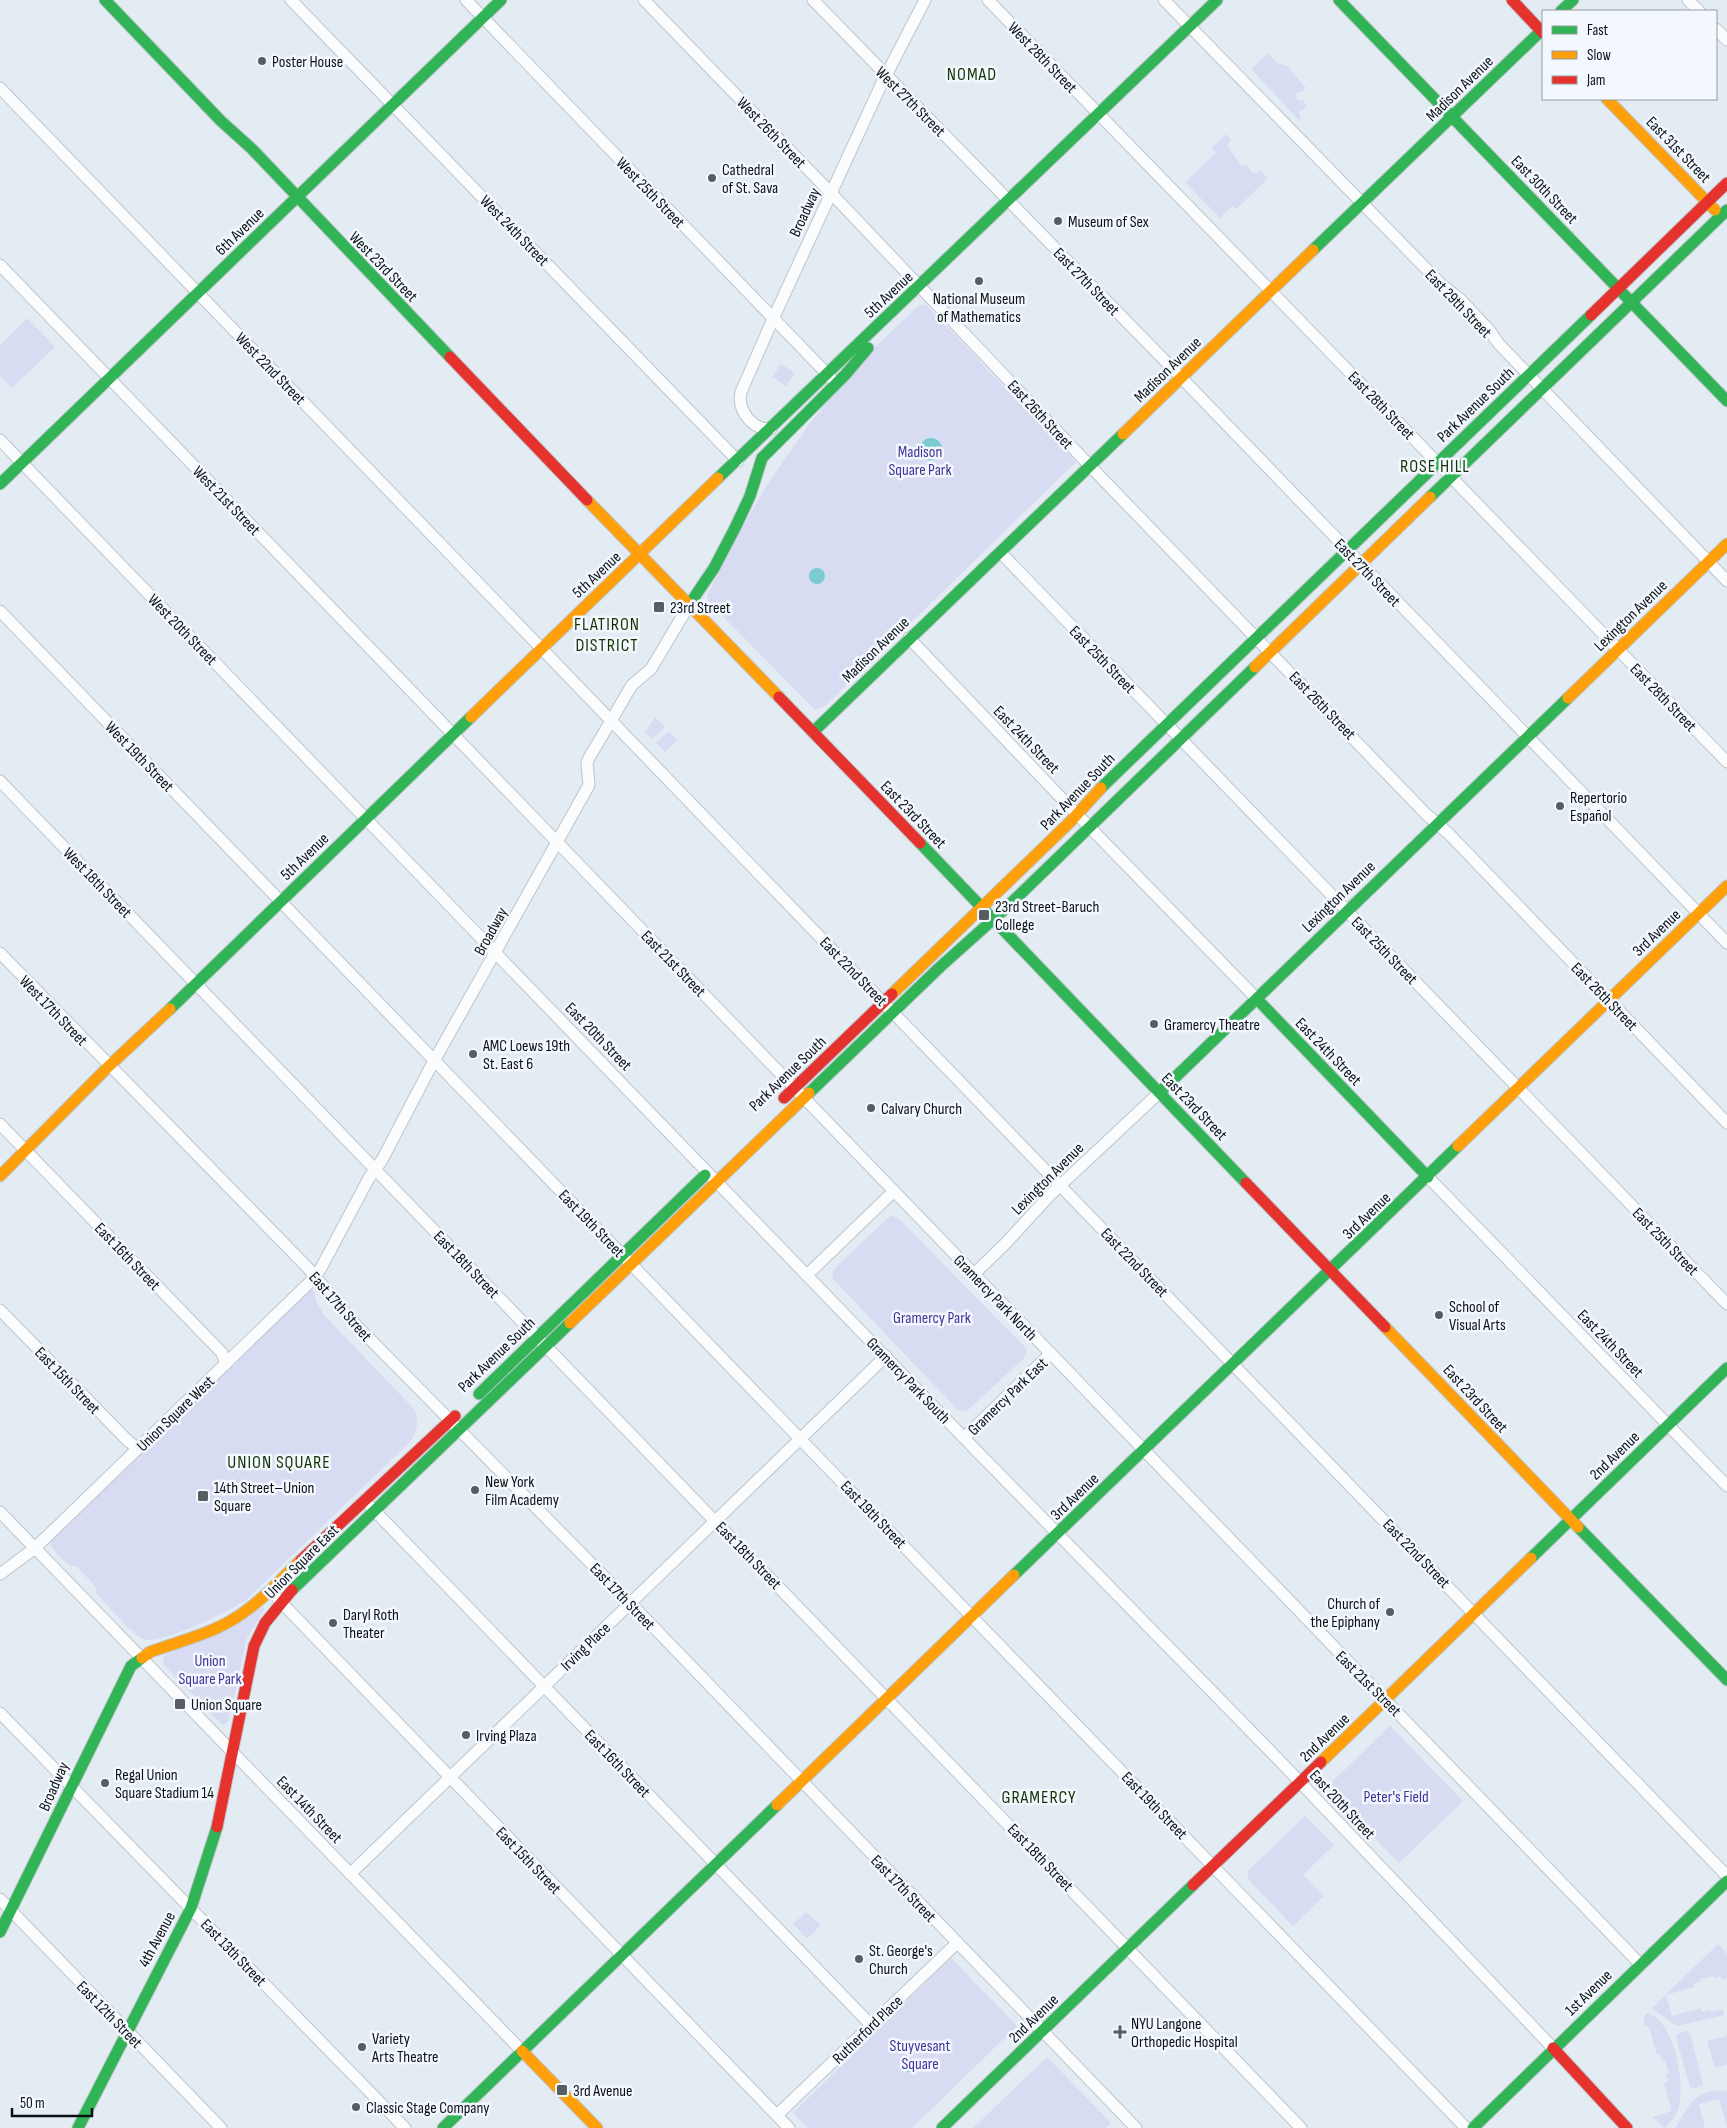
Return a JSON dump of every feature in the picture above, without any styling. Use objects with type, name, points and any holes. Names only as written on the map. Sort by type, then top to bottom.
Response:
[{"type":"main road","name":"West 23rd Street","points":[[105,0],[640,555]]},
{"type":"main road","name":"6th Avenue","points":[[0,484],[501,0]]},
{"type":"main road","name":"5th Avenue","points":[[0,1176],[109,1066],[1217,0]]},
{"type":"main road","name":"East 30th Street","points":[[1339,0],[1727,401]]},
{"type":"main road","points":[[1512,0],[1542,30]]},
{"type":"main road","points":[[1562,10],[1573,0]]},
{"type":"main road","name":"Madison Avenue","points":[[813,732],[909,638],[1001,553],[1452,116],[1542,32]]},
{"type":"main road","name":"East 31st Street","points":[[1608,100],[1707,202],[1725,216]]},
{"type":"main road","name":"Park Avenue South","points":[[779,1103],[982,908],[1167,724],[1727,183]]},
{"type":"main road","name":"Park Avenue South","points":[[459,1430],[893,1012],[993,920],[1632,302],[1725,216]]},
{"type":"main road","points":[[689,605],[707,578],[745,508],[762,458],[836,384],[864,353],[893,312]]},
{"type":"main road","name":"Lexington Avenue","points":[[1160,1092],[1727,544]]},
{"type":"main road","name":"East 23rd Street","points":[[640,555],[1727,1680]]},
{"type":"main road","name":"3rd Avenue","points":[[443,2128],[1727,886]]},
{"type":"main road","name":"East 24th Street","points":[[1257,998],[1428,1177]]},
{"type":"main road","name":"Park Avenue South","points":[[450,1421],[716,1164]]},
{"type":"main road","name":"2nd Avenue","points":[[942,2128],[1727,1368]]},
{"type":"main road","name":"Union Square East","points":[[141,1658],[156,1649],[207,1632],[231,1621],[249,1609],[450,1421]]},
{"type":"main road","name":"Union Square East","points":[[232,1753],[254,1646],[265,1623],[281,1602],[459,1430]]},
{"type":"main road","name":"Broadway","points":[[0,1932],[126,1675],[131,1666],[141,1658]]},
{"type":"main road","name":"4th Avenue","points":[[78,2128],[191,1908],[216,1832],[232,1753]]},
{"type":"main road","name":"1st Avenue","points":[[1473,2128],[1727,1881]]},
{"type":"main road","name":"East 20th Street","points":[[1554,2048],[1627,2128]]},
{"type":"main road","name":"East 14th Street","points":[[522,2051],[597,2128]]},
{"type":"street","name":"West 24th Street","points":[[291,0],[738,461]]},
{"type":"street","name":"West 25th Street","points":[[466,0],[836,384]]},
{"type":"street","name":"West 26th Street","points":[[644,0],[831,192],[920,287]]},
{"type":"street","name":"West 27th Street","points":[[813,0],[1009,201]]},
{"type":"street","name":"Broadway","points":[[771,429],[760,428],[743,411],[740,400],[743,389],[831,192],[886,76],[925,0]]},
{"type":"street","name":"West 28th Street","points":[[988,0],[1098,114]]},
{"type":"street","name":"East 29th Street","points":[[1164,0],[1441,284],[1460,299],[1528,375],[1727,581]]},
{"type":"street","points":[[1688,0],[1697,10]]},
{"type":"street","points":[[1717,30],[1727,40]]},
{"type":"street","name":"West 22nd Street","points":[[0,88],[542,648]]},
{"type":"street","name":"East 28th Street","points":[[1098,114],[1452,476],[1727,762]]},
{"type":"street","name":"East 27th Street","points":[[1009,201],[1727,943]]},
{"type":"street","name":"West 21st Street","points":[[0,265],[454,734]]},
{"type":"street","name":"East 26th Street","points":[[920,287],[1090,466],[1610,1000],[1727,1123]]},
{"type":"street","name":"West 20th Street","points":[[0,440],[366,819]]},
{"type":"street","name":"East 25th Street","points":[[1001,553],[1727,1304]]},
{"type":"street","name":"Broadway","points":[[314,1277],[321,1268],[589,785],[587,763],[611,719],[632,685],[651,669],[689,605]]},
{"type":"street","name":"West 19th Street","points":[[0,611],[281,901]]},
{"type":"street","name":"East 24th Street","points":[[909,638],[1089,827],[1257,998]]},
{"type":"street","name":"East 22nd Street","points":[[542,648],[1727,1876]]},
{"type":"street","name":"East 21st Street","points":[[454,734],[894,1191]]},
{"type":"street","name":"West 18th Street","points":[[0,781],[196,984]]},
{"type":"street","name":"East 20th Street","points":[[366,819],[808,1275]]},
{"type":"street","name":"East 19th Street","points":[[281,901],[1466,2128]]},
{"type":"street","name":"West 17th Street","points":[[0,953],[109,1066]]},
{"type":"street","name":"East 18th Street","points":[[196,984],[538,1336],[1300,2128]]},
{"type":"street","name":"East 17th Street","points":[[109,1066],[314,1277],[356,1325],[630,1603],[1132,2124]]},
{"type":"street","name":"Lexington Avenue","points":[[974,1274],[1061,1186],[1160,1092]]},
{"type":"street","name":"East 16th Street","points":[[0,1124],[222,1353],[226,1364]]},
{"type":"street","name":"East 24th Street","points":[[1428,1177],[1727,1486]]},
{"type":"street","points":[[808,1275],[894,1191]]},
{"type":"street","name":"Gramercy Park North","points":[[894,1191],[1098,1402]]},
{"type":"street","name":"Gramercy Park South","points":[[808,1275],[1010,1485]]},
{"type":"street","name":"Union Square West","points":[[0,1574],[35,1548],[314,1277]]},
{"type":"street","name":"East 15th Street","points":[[0,1310],[129,1442],[138,1448]]},
{"type":"street","name":"Gramercy Park East","points":[[964,1438],[1051,1353]]},
{"type":"street","name":"Irving Place","points":[[350,1874],[886,1356]]},
{"type":"street","name":"East 21st Street","points":[[1098,1402],[1641,1965]]},
{"type":"street","name":"East 20th Street","points":[[1010,1485],[1554,2048]]},
{"type":"street","name":"East 16th Street","points":[[365,1501],[871,2025]]},
{"type":"street","name":"East 14th Street","points":[[0,1512],[522,2051]]},
{"type":"street","name":"East 15th Street","points":[[270,1591],[790,2128]]},
{"type":"street","name":"East 13th Street","points":[[0,1713],[405,2128]]},
{"type":"street","name":"East 12th Street","points":[[0,1899],[221,2128]]},
{"type":"street","name":"Rutherford Place","points":[[777,2116],[957,1943]]},
{"type":"street","points":[[1119,2128],[1132,2124]]},
{"type":"green space","points":[[1267,54],[1278,63],[1287,66],[1306,88],[1302,92],[1296,93],[1297,100],[1304,101],[1306,107],[1298,113],[1301,117],[1300,121],[1251,69]]},
{"type":"green space","points":[[1226,134],[1231,140],[1227,146],[1242,166],[1245,164],[1254,174],[1260,170],[1268,178],[1236,209],[1232,206],[1220,218],[1185,182],[1216,153],[1212,148]]},
{"type":"green space","name":"Madison Square Park","points":[[923,304],[1076,462],[824,707],[815,710],[708,601],[707,595],[748,517],[771,479],[810,423],[855,367],[918,306]]},
{"type":"green space","points":[[27,318],[55,347],[12,388],[0,376],[0,345]]},
{"type":"green space","points":[[781,364],[795,373],[786,386],[772,377]]},
{"type":"green space","points":[[655,717],[665,727],[652,739],[645,732]]},
{"type":"green space","points":[[669,731],[677,740],[665,752],[656,743]]},
{"type":"green space","name":"Gramercy Park","points":[[891,1215],[899,1219],[1027,1349],[1024,1358],[966,1412],[957,1409],[832,1278],[834,1269]]},
{"type":"green space","name":"Union Square Park","points":[[311,1289],[314,1291],[317,1303],[325,1316],[414,1409],[417,1421],[413,1437],[246,1600],[211,1619],[178,1633],[151,1640],[143,1639],[132,1631],[96,1593],[96,1587],[76,1566],[70,1566],[58,1555],[50,1542],[210,1385],[237,1363],[241,1355]]},
{"type":"green space","name":"Union Square Park","points":[[263,1607],[265,1609],[247,1638],[229,1720],[224,1725],[221,1724],[163,1664],[164,1656]]},
{"type":"green space","name":"Peter's Field","points":[[1390,1726],[1463,1801],[1399,1863],[1326,1788]]},
{"type":"green space","points":[[1305,1816],[1334,1845],[1303,1875],[1324,1896],[1293,1926],[1248,1879],[1248,1871]]},
{"type":"green space","points":[[806,1912],[821,1925],[807,1939],[793,1924]]},
{"type":"green space","points":[[1718,1944],[1727,1954],[1727,1978],[1722,1980],[1721,1976],[1714,1978],[1713,1976],[1700,1979],[1701,1981],[1694,1984],[1694,1987],[1666,1995],[1672,2016],[1701,2008],[1702,2012],[1723,2009],[1724,2015],[1677,2026],[1652,2008]]},
{"type":"green space","name":"Stuyvesant Square","points":[[951,1958],[1017,2026],[912,2128],[808,2128],[793,2113]]},
{"type":"green space","points":[[1647,2013],[1657,2018],[1665,2028],[1676,2055],[1679,2070],[1680,2099],[1678,2109],[1665,2128],[1653,2117],[1672,2111],[1664,2083],[1668,2081],[1666,2074],[1669,2073],[1665,2061],[1662,2061],[1660,2054],[1657,2055],[1649,2027],[1645,2027],[1643,2018]]},
{"type":"green space","points":[[1688,2031],[1703,2085],[1693,2089],[1690,2087],[1676,2037],[1677,2034]]},
{"type":"green space","points":[[1727,2036],[1727,2065],[1715,2068],[1707,2041]]},
{"type":"green space","points":[[1047,2057],[1111,2123],[1105,2128],[973,2128]]},
{"type":"green space","points":[[1727,2091],[1727,2127],[1719,2099],[1699,2104],[1705,2128],[1675,2128],[1693,2101],[1704,2093]]},
{"type":"water","points":[[931,438],[939,441],[942,449],[939,457],[931,460],[923,457],[920,449],[923,441]]},
{"type":"water","points":[[817,568],[823,570],[825,576],[823,582],[817,584],[811,582],[809,576],[811,570]]},
{"type":"water","points":[[906,2058],[912,2058],[916,2065],[912,2072],[906,2072],[902,2068],[902,2062]]},
{"type":"traffic: fast","points":[[105,0],[221,121],[252,149],[450,357]]},
{"type":"traffic: fast","points":[[0,484],[501,0]]},
{"type":"traffic: fast","points":[[718,478],[1217,0]]},
{"type":"traffic: fast","points":[[1339,0],[1727,401]]},
{"type":"traffic: fast","points":[[1562,10],[1573,0]]},
{"type":"traffic: fast","points":[[1313,250],[1542,30]]},
{"type":"traffic: fast","points":[[1430,497],[1727,210]]},
{"type":"traffic: fast","points":[[1101,788],[1591,315]]},
{"type":"traffic: fast","points":[[689,605],[714,568],[735,528],[750,496],[762,458],[845,375],[868,348]]},
{"type":"traffic: fast","points":[[813,732],[1123,434]]},
{"type":"traffic: fast","points":[[809,1093],[940,967],[1007,907],[1255,667]]},
{"type":"traffic: fast","points":[[1160,1092],[1568,698]]},
{"type":"traffic: fast","points":[[170,1009],[471,717]]},
{"type":"traffic: fast","points":[[920,843],[1246,1183]]},
{"type":"traffic: fast","points":[[1257,999],[1428,1177]]},
{"type":"traffic: fast","points":[[1014,1575],[1458,1146]]},
{"type":"traffic: fast","points":[[479,1394],[705,1175]]},
{"type":"traffic: fast","points":[[292,1590],[570,1323]]},
{"type":"traffic: fast","points":[[1531,1558],[1727,1368]]},
{"type":"traffic: fast","points":[[1578,1527],[1727,1680]]},
{"type":"traffic: fast","points":[[0,1932],[131,1666],[142,1658]]},
{"type":"traffic: fast","points":[[443,2128],[777,1805]]},
{"type":"traffic: fast","points":[[78,2128],[191,1908],[217,1827]]},
{"type":"traffic: fast","points":[[1473,2128],[1727,1881]]},
{"type":"traffic: fast","points":[[942,2128],[1193,1885]]},
{"type":"traffic: slow","points":[[1608,100],[1715,210]]},
{"type":"traffic: slow","points":[[1123,434],[1313,250]]},
{"type":"traffic: slow","points":[[471,717],[718,478]]},
{"type":"traffic: slow","points":[[1255,667],[1430,497]]},
{"type":"traffic: slow","points":[[587,500],[779,697]]},
{"type":"traffic: slow","points":[[1568,698],[1727,544]]},
{"type":"traffic: slow","points":[[892,994],[1070,822],[1101,788]]},
{"type":"traffic: slow","points":[[1458,1146],[1727,886]]},
{"type":"traffic: slow","points":[[0,1176],[109,1066],[170,1009]]},
{"type":"traffic: slow","points":[[570,1323],[809,1093]]},
{"type":"traffic: slow","points":[[1385,1327],[1578,1527]]},
{"type":"traffic: slow","points":[[1321,1762],[1531,1558]]},
{"type":"traffic: slow","points":[[142,1658],[150,1652],[202,1634],[242,1614],[301,1560]]},
{"type":"traffic: slow","points":[[777,1805],[1014,1575]]},
{"type":"traffic: slow","points":[[522,2051],[597,2128]]},
{"type":"traffic: jam","points":[[1512,0],[1542,32]]},
{"type":"traffic: jam","points":[[1591,315],[1727,183]]},
{"type":"traffic: jam","points":[[450,357],[587,500]]},
{"type":"traffic: jam","points":[[779,697],[920,843]]},
{"type":"traffic: jam","points":[[784,1098],[892,994]]},
{"type":"traffic: jam","points":[[1246,1183],[1385,1327]]},
{"type":"traffic: jam","points":[[301,1560],[455,1416]]},
{"type":"traffic: jam","points":[[217,1827],[254,1646],[265,1623],[292,1590]]},
{"type":"traffic: jam","points":[[1193,1885],[1321,1762]]},
{"type":"traffic: jam","points":[[1553,2048],[1627,2128]]},
{"type":"place","name":"Poster House","points":[[262,61]]},
{"type":"place","name":"Cathedral of St. Sava","points":[[712,178]]},
{"type":"place","name":"Museum of Sex","points":[[1058,221]]},
{"type":"place","name":"National Museum of Mathematics","points":[[979,281]]},
{"type":"place","name":"23rd Street","points":[[659,607]]},
{"type":"place","name":"Repertorio Español","points":[[1560,806]]},
{"type":"place","name":"23rd Street-Baruch College","points":[[984,915]]},
{"type":"place","name":"Gramercy Theatre","points":[[1154,1024]]},
{"type":"place","name":"AMC Loews 19th St. East 6","points":[[473,1054]]},
{"type":"place","name":"Calvary Church","points":[[871,1108]]},
{"type":"place","name":"School of Visual Arts","points":[[1439,1315]]},
{"type":"place","name":"New York Film Academy","points":[[475,1490]]},
{"type":"place","name":"14th Street–Union Square","points":[[203,1496]]},
{"type":"place","name":"Church of the Epiphany","points":[[1390,1612]]},
{"type":"place","name":"Daryl Roth Theater","points":[[333,1623]]},
{"type":"place","name":"Union Square","points":[[180,1704]]},
{"type":"place","name":"Irving Plaza","points":[[466,1735]]},
{"type":"place","name":"Regal Union Square Stadium 14","points":[[105,1783]]},
{"type":"place","name":"St. George's Church","points":[[859,1959]]},
{"type":"place","name":"NYU Langone Orthopedic Hospital","points":[[1120,2032]]},
{"type":"place","name":"Variety Arts Theatre","points":[[362,2047]]},
{"type":"place","name":"3rd Avenue","points":[[562,2090]]},
{"type":"place","name":"Classic Stage Company","points":[[356,2107]]},
{"type":"district","name":"NOMAD","points":[[972,74]]},
{"type":"district","name":"ROSE HILL","points":[[1435,466]]},
{"type":"district","name":"FLATIRON DISTRICT","points":[[607,634]]},
{"type":"district","name":"UNION SQUARE","points":[[279,1462]]},
{"type":"district","name":"GRAMERCY","points":[[1039,1797]]}]
